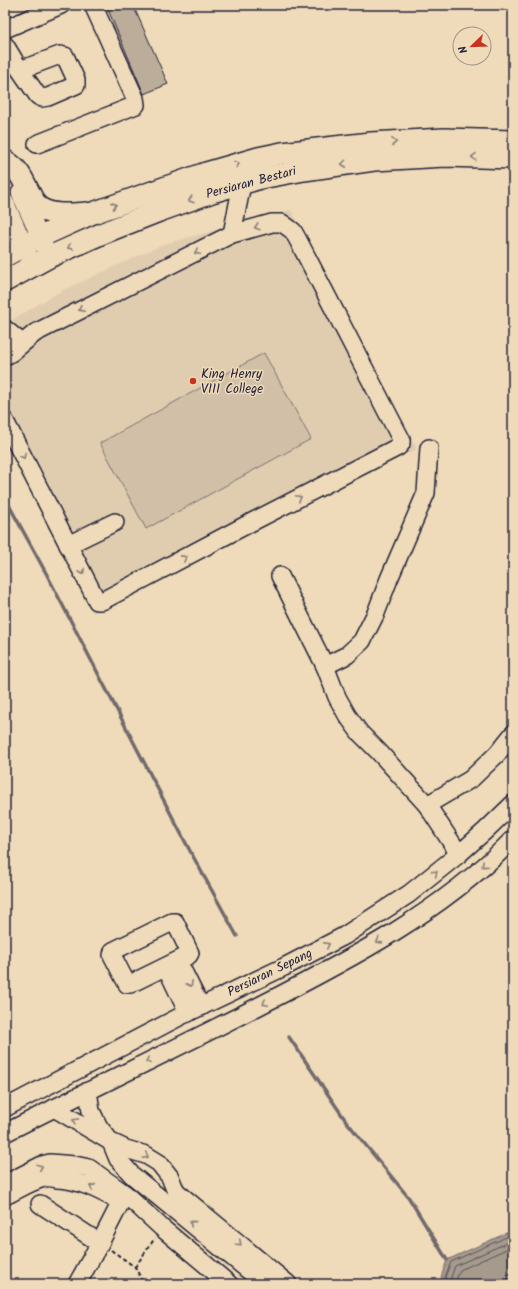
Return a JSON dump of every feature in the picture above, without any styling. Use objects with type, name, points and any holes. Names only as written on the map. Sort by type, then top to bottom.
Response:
[{"type":"main road","name":"Persiaran Bestari","points":[[5,256],[32,241],[93,213],[206,173],[258,158],[282,153],[371,143],[444,140],[513,141]]},
{"type":"main road","name":"Persiaran Bestari","points":[[5,281],[41,261],[159,210],[212,192],[261,178],[374,160],[445,156],[513,158]]},
{"type":"main road","points":[[5,161],[12,164],[18,171],[37,206],[49,211],[64,214],[93,213]]},
{"type":"street","points":[[5,29],[61,5]]},
{"type":"street","points":[[37,144],[136,105],[135,98],[94,5]]},
{"type":"street","points":[[5,45],[20,70]]},
{"type":"street","points":[[5,165],[28,211],[32,241]]},
{"type":"street","points":[[232,234],[242,184]]},
{"type":"street","points":[[5,202],[32,241],[41,261]]},
{"type":"street","points":[[5,356],[11,353],[35,333],[232,234],[272,223],[282,223],[293,231],[401,439],[401,444],[398,447],[241,527],[102,601],[97,601],[5,421]]},
{"type":"street","points":[[5,328],[22,343]]},
{"type":"street","points":[[325,666],[347,655],[362,641],[376,613],[426,493],[430,448]]},
{"type":"street","points":[[68,545],[115,522]]},
{"type":"street","points":[[280,576],[325,666],[337,697],[347,715],[360,733],[427,805],[459,854]]},
{"type":"street","points":[[427,805],[471,779],[497,754],[513,734]]},
{"type":"street","name":"Persiaran Sepang","points":[[5,1108],[194,1010],[284,967],[344,936],[409,894],[459,854],[513,804]]},
{"type":"street","name":"Persiaran Sepang","points":[[5,1133],[212,1030],[356,955],[416,918],[469,879],[513,839]]},
{"type":"street","points":[[172,964],[194,1010]]},
{"type":"street","points":[[46,1087],[128,1053],[199,1019],[205,1018],[212,1030]]},
{"type":"street","points":[[88,1091],[91,1111],[99,1127],[111,1142],[118,1159],[132,1175],[265,1284]]},
{"type":"street","points":[[54,1108],[111,1142],[126,1149],[146,1155],[159,1163],[170,1177],[177,1192],[288,1284]]},
{"type":"street","points":[[5,1184],[42,1165],[50,1163],[75,1165],[88,1168],[122,1198],[140,1209],[229,1284]]},
{"type":"street","points":[[5,1196],[46,1178],[52,1178],[83,1183],[102,1192],[122,1198]]},
{"type":"street","points":[[77,1284],[100,1243],[122,1198]]},
{"type":"street","points":[[40,1204],[100,1243]]},
{"type":"path","points":[[135,1267],[162,1228]]},
{"type":"path","points":[[100,1243],[135,1267],[144,1284]]},
{"type":"shaded area","name":"King Henry VIII College","points":[[291,210],[417,449],[93,613],[5,439],[5,324],[61,291],[164,244]]},
{"type":"shaded area","points":[[264,353],[311,439],[146,529],[100,443]]},
{"type":"water","points":[[513,1230],[513,1284],[444,1284],[441,1277],[447,1260]]},
{"type":"building","points":[[106,5],[133,5],[168,84],[144,94]]},
{"type":"waterway","points":[[5,498],[46,573],[189,849],[237,936]]},
{"type":"waterway","points":[[289,1037],[346,1121],[409,1198],[447,1260]]},
{"type":"place","name":"King Henry VIII College","points":[[193,381]]}]
